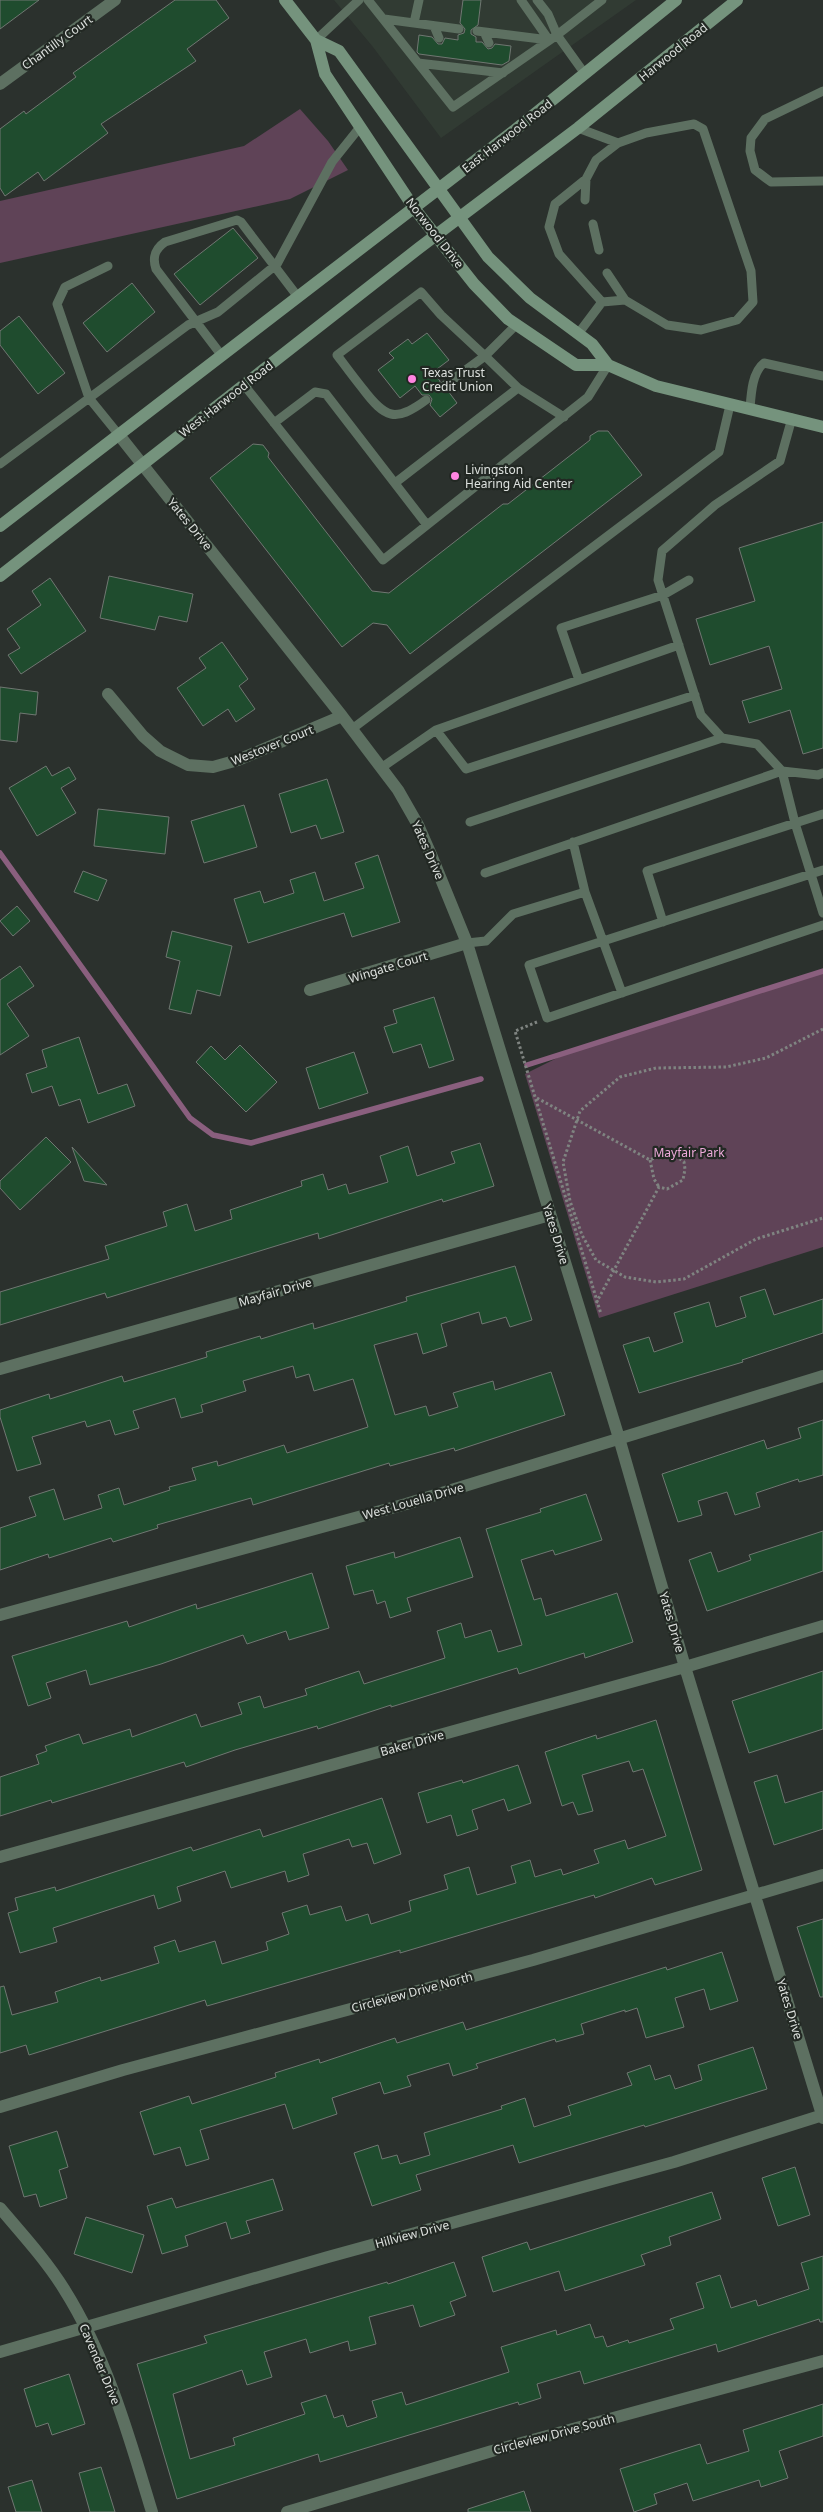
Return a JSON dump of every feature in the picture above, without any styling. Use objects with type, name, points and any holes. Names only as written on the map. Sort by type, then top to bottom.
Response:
[{"type":"main road","name":"Norwood Drive","points":[[284,0],[316,40],[325,74],[414,208],[474,284],[516,324],[576,366],[608,365],[656,386],[823,427]]},
{"type":"main road","points":[[585,74],[676,0]]},
{"type":"main road","name":"Harwood Road","points":[[578,128],[737,0]]},
{"type":"main road","name":"Norwood Drive","points":[[316,40],[339,51],[433,194],[455,221],[530,298],[592,344],[608,365]]},
{"type":"main road","name":"East Harwood Road","points":[[433,194],[585,74]]},
{"type":"main road","points":[[455,221],[578,128]]},
{"type":"main road","points":[[0,526],[433,194]]},
{"type":"main road","name":"West Harwood Road","points":[[0,576],[455,221]]},
{"type":"street","name":"Chantilly Court","points":[[0,84],[115,0]]},
{"type":"street","name":"Yates Drive","points":[[119,435],[352,729],[398,790],[418,825],[467,943],[619,1438],[685,1667],[823,2116]]},
{"type":"street","name":"Westover Court","points":[[108,694],[144,736],[160,750],[188,765],[213,767],[238,760],[342,716]]},
{"type":"street","name":"Wingate Court","points":[[310,990],[467,943]]},
{"type":"street","name":"Mayfair Drive","points":[[0,1369],[550,1215]]},
{"type":"street","name":"West Louella Drive","points":[[0,1614],[406,1504],[823,1376]]},
{"type":"street","name":"Baker Drive","points":[[0,1857],[685,1667],[823,1626]]},
{"type":"street","name":"Circleview Drive North","points":[[0,2107],[123,2070],[533,1960],[823,1875]]},
{"type":"street","name":"Hillview Drive","points":[[0,2352],[328,2257],[674,2162],[823,2116]]},
{"type":"street","name":"Cavender Drive","points":[[0,2208],[64,2288],[85,2327],[125,2424],[152,2512]]},
{"type":"street","name":"Circleview Drive South","points":[[287,2512],[492,2451],[823,2361]]},
{"type":"lane","points":[[316,40],[359,0]]},
{"type":"lane","points":[[368,0],[453,107],[501,69],[553,38],[602,0]]},
{"type":"lane","points":[[414,24],[419,0]]},
{"type":"lane","points":[[521,0],[585,74]]},
{"type":"lane","points":[[537,0],[548,14],[553,38]]},
{"type":"lane","points":[[384,20],[459,29]]},
{"type":"lane","points":[[434,26],[439,38]]},
{"type":"lane","points":[[489,43],[480,32],[553,38]]},
{"type":"lane","points":[[418,63],[452,63],[501,69]]},
{"type":"lane","points":[[823,91],[765,119],[750,138],[750,151],[756,170],[771,182],[823,181]]},
{"type":"lane","points":[[602,302],[559,254],[549,227],[555,204],[586,179],[596,160],[618,143],[646,133],[694,124],[703,130],[751,271],[753,302],[737,320],[701,330],[667,325],[625,300],[607,273]]},
{"type":"lane","points":[[0,464],[196,320],[218,312],[276,266],[332,162],[360,127]]},
{"type":"lane","points":[[578,128],[618,143]]},
{"type":"lane","points":[[585,200],[586,179]]},
{"type":"lane","points":[[222,356],[156,269],[155,254],[158,247],[165,242],[237,220],[242,222],[298,297]]},
{"type":"lane","points":[[593,224],[599,250]]},
{"type":"lane","points":[[108,266],[65,287],[57,304],[89,398],[119,435]]},
{"type":"lane","points":[[426,400],[405,413],[382,412],[337,355],[421,292],[444,318],[518,388],[564,416]]},
{"type":"lane","points":[[578,334],[602,302],[625,300]]},
{"type":"lane","points":[[444,386],[485,356],[516,324]]},
{"type":"lane","points":[[750,409],[755,377],[759,366],[764,364],[823,376]]},
{"type":"lane","points":[[244,385],[383,560],[588,397],[608,365]]},
{"type":"lane","points":[[395,483],[518,388]]},
{"type":"lane","points":[[274,422],[315,392],[326,394],[427,525]]},
{"type":"lane","points":[[352,729],[719,452],[730,405]]},
{"type":"lane","points":[[722,738],[701,715],[694,695],[658,580],[662,551],[715,505],[780,461],[792,418]]},
{"type":"lane","points":[[579,680],[561,628],[663,595],[689,580]]},
{"type":"lane","points":[[381,768],[436,730],[679,645]]},
{"type":"lane","points":[[436,730],[466,769],[694,695]]},
{"type":"lane","points":[[470,822],[722,738],[757,744],[782,771],[795,823],[823,913]]},
{"type":"lane","points":[[485,873],[782,771],[818,775],[823,773]]},
{"type":"lane","points":[[663,922],[647,871],[823,814]]},
{"type":"lane","points":[[573,842],[585,892],[622,993]]},
{"type":"lane","points":[[823,870],[530,966],[547,1018],[823,925]]},
{"type":"lane","points":[[467,943],[486,941],[513,914],[585,892]]},
{"type":"path","points":[[547,1018],[515,1031],[537,1098],[601,1314]]},
{"type":"path","points":[[823,1029],[766,1058],[726,1067],[656,1068],[620,1078],[580,1111],[564,1162],[570,1201],[582,1235],[596,1260],[625,1277],[656,1282],[684,1279],[756,1239],[823,1218]]},
{"type":"path","points":[[537,1098],[650,1160],[654,1179],[660,1187],[667,1188],[683,1180],[684,1162],[674,1154],[661,1154],[650,1160]]},
{"type":"path","points":[[585,1326],[597,1300],[660,1187]]},
{"type":"shaded area","points":[[334,0],[636,0],[441,138],[373,47]]},
{"type":"green space","points":[[300,109],[328,141],[348,170],[290,199],[0,263],[0,201],[244,146]]},
{"type":"green space","name":"Mayfair Park","points":[[823,972],[823,1247],[599,1318],[525,1074],[571,1051]]},
{"type":"building","points":[[0,0],[39,0],[0,29]]},
{"type":"building","points":[[175,0],[216,0],[229,18],[187,49],[196,61],[101,124],[108,133],[44,181],[38,172],[5,196],[0,188],[0,129],[24,111],[26,114],[76,77],[73,73]]},
{"type":"building","points":[[463,0],[481,0],[478,25],[471,30],[471,34],[476,37],[476,42],[482,42],[488,49],[492,48],[495,44],[511,46],[509,61],[502,65],[419,54],[417,52],[419,35],[432,37],[438,44],[442,44],[445,38],[458,40],[458,35],[464,33],[465,29],[460,23]]},
{"type":"building","points":[[233,228],[258,258],[200,305],[174,274]]},
{"type":"building","points":[[132,283],[155,312],[107,352],[83,323]]},
{"type":"building","points":[[19,316],[65,373],[38,394],[0,345],[0,331]]},
{"type":"building","name":"Texas Trust Credit Union","points":[[427,333],[449,360],[433,372],[440,381],[439,389],[442,392],[448,391],[457,403],[440,417],[430,405],[432,399],[429,395],[422,395],[415,386],[400,398],[378,370],[394,358],[389,353],[408,339],[412,344]]},
{"type":"building","points":[[598,431],[608,431],[642,475],[410,654],[387,625],[373,623],[342,647],[210,478],[253,444],[263,445],[269,453],[268,457],[372,591],[389,593],[503,504],[508,504],[590,440],[590,436]]},
{"type":"building","points":[[823,522],[823,748],[803,754],[790,710],[749,723],[742,701],[782,689],[769,646],[710,665],[696,619],[755,601],[739,548]]},
{"type":"building","points":[[109,576],[193,594],[187,622],[159,616],[155,630],[100,618]]},
{"type":"building","points":[[50,578],[86,631],[21,674],[8,655],[20,648],[7,629],[41,605],[32,591]]},
{"type":"building","points":[[222,642],[248,679],[239,686],[255,709],[236,722],[228,709],[203,726],[177,688],[206,668],[199,658]]},
{"type":"building","points":[[0,687],[38,692],[36,715],[20,713],[17,742],[0,740]]},
{"type":"building","points":[[46,766],[52,776],[69,767],[76,779],[61,788],[76,813],[37,836],[9,788]]},
{"type":"building","points":[[327,779],[344,832],[321,839],[316,825],[291,833],[279,794]]},
{"type":"building","points":[[244,805],[257,847],[204,863],[191,821]]},
{"type":"building","points":[[98,809],[169,817],[165,854],[94,846]]},
{"type":"building","points":[[378,855],[400,922],[352,937],[344,913],[248,943],[234,899],[260,891],[264,903],[294,893],[290,880],[315,872],[324,901],[364,888],[355,863]]},
{"type":"building","points":[[83,871],[107,880],[98,901],[74,892]]},
{"type":"building","points":[[17,906],[30,921],[13,936],[0,921]]},
{"type":"building","points":[[172,931],[232,946],[220,996],[197,990],[191,1014],[169,1009],[180,961],[166,957]]},
{"type":"building","points":[[20,966],[34,986],[7,1004],[29,1036],[0,1055],[0,980]]},
{"type":"building","points":[[434,997],[454,1060],[429,1068],[421,1044],[393,1053],[384,1027],[397,1023],[393,1010]]},
{"type":"building","points":[[79,1037],[98,1094],[127,1084],[135,1106],[88,1123],[80,1099],[59,1106],[52,1086],[32,1093],[26,1074],[47,1067],[42,1050]]},
{"type":"building","points":[[240,1045],[277,1082],[246,1112],[196,1062],[211,1046],[225,1060]]},
{"type":"building","points":[[354,1052],[368,1093],[319,1109],[306,1068]]},
{"type":"building","points":[[46,1137],[71,1162],[20,1210],[0,1188],[0,1181]]},
{"type":"building","points":[[480,1143],[494,1186],[443,1202],[442,1199],[319,1239],[318,1233],[107,1298],[105,1293],[0,1325],[0,1292],[109,1259],[105,1246],[167,1226],[163,1212],[187,1204],[195,1231],[232,1219],[230,1210],[302,1186],[301,1181],[323,1174],[328,1190],[346,1184],[349,1194],[388,1182],[380,1156],[408,1146],[417,1176],[455,1163],[451,1152]]},
{"type":"building","points":[[72,1147],[107,1185],[84,1181]]},
{"type":"building","points":[[515,1266],[532,1320],[510,1327],[506,1317],[482,1324],[479,1312],[441,1324],[447,1346],[423,1354],[417,1333],[374,1345],[395,1415],[426,1406],[429,1416],[458,1407],[453,1393],[493,1381],[495,1390],[551,1372],[565,1415],[455,1451],[454,1448],[390,1466],[389,1463],[253,1505],[251,1498],[157,1525],[158,1528],[113,1542],[111,1538],[49,1558],[48,1554],[0,1570],[0,1528],[36,1516],[29,1497],[54,1489],[64,1520],[102,1508],[98,1495],[119,1488],[124,1505],[170,1490],[169,1487],[196,1480],[192,1468],[217,1461],[218,1466],[284,1445],[287,1453],[368,1427],[353,1379],[314,1391],[309,1374],[296,1378],[293,1366],[243,1381],[246,1391],[201,1405],[203,1412],[181,1418],[175,1398],[133,1411],[139,1428],[115,1435],[110,1420],[87,1427],[85,1421],[32,1437],[41,1464],[17,1471],[0,1417],[0,1410],[49,1394],[50,1399],[122,1376],[124,1382],[207,1357],[206,1352],[260,1336],[261,1339],[313,1323],[314,1329],[407,1301],[406,1297]]},
{"type":"building","points":[[765,1289],[774,1315],[823,1299],[823,1333],[742,1360],[743,1362],[639,1393],[623,1345],[649,1337],[654,1352],[683,1342],[674,1313],[709,1302],[716,1327],[746,1317],[740,1297]]},
{"type":"building","points":[[823,1420],[823,1475],[799,1482],[798,1479],[756,1493],[760,1507],[735,1515],[727,1492],[698,1501],[702,1515],[678,1522],[662,1474],[764,1440],[767,1449],[801,1438],[798,1428]]},
{"type":"building","points":[[586,1494],[602,1540],[555,1555],[553,1550],[521,1560],[534,1600],[541,1598],[546,1616],[617,1593],[633,1642],[585,1658],[584,1653],[519,1674],[517,1668],[391,1707],[391,1705],[318,1729],[317,1726],[235,1750],[186,1767],[184,1762],[52,1803],[51,1800],[0,1816],[0,1777],[39,1764],[36,1755],[47,1751],[45,1746],[79,1734],[83,1744],[130,1729],[132,1737],[196,1714],[201,1727],[242,1714],[238,1703],[260,1696],[264,1708],[307,1695],[305,1689],[359,1671],[364,1684],[445,1658],[437,1631],[461,1623],[465,1638],[491,1630],[498,1652],[522,1645],[486,1529],[541,1512],[540,1509]]},
{"type":"building","points":[[823,1531],[823,1571],[707,1611],[689,1560],[711,1552],[718,1572],[751,1560],[749,1555]]},
{"type":"building","points":[[460,1537],[473,1577],[407,1598],[411,1611],[390,1618],[385,1601],[377,1604],[373,1590],[354,1595],[346,1566],[394,1552],[395,1558]]},
{"type":"building","points":[[312,1573],[329,1628],[289,1640],[286,1631],[247,1644],[243,1635],[161,1664],[90,1685],[86,1670],[46,1683],[51,1698],[28,1706],[12,1656],[127,1621],[129,1627],[196,1604],[197,1609]]},
{"type":"building","points":[[823,1671],[823,1729],[749,1753],[732,1701]]},
{"type":"building","points":[[656,1720],[702,1870],[655,1885],[652,1878],[595,1898],[594,1895],[400,1953],[400,1950],[207,2006],[205,2000],[29,2055],[26,2045],[0,2053],[0,1987],[4,1986],[12,2015],[58,2002],[55,1992],[100,1977],[101,1981],[159,1963],[154,1947],[175,1940],[179,1952],[215,1941],[222,1964],[268,1950],[266,1942],[289,1934],[282,1913],[307,1905],[310,1915],[341,1906],[346,1921],[368,1914],[371,1924],[411,1911],[409,1901],[448,1889],[444,1875],[469,1867],[477,1895],[516,1883],[511,1866],[530,1860],[535,1877],[561,1869],[563,1875],[599,1863],[594,1850],[625,1840],[628,1849],[666,1836],[643,1769],[633,1772],[629,1761],[582,1775],[593,1811],[578,1815],[573,1802],[562,1806],[545,1752],[596,1735],[597,1739]]},
{"type":"building","points":[[518,1765],[531,1803],[508,1811],[504,1799],[472,1810],[478,1829],[457,1836],[451,1815],[427,1823],[418,1793],[462,1780],[463,1783]]},
{"type":"building","points":[[777,1775],[785,1803],[823,1791],[823,1829],[774,1845],[754,1782]]},
{"type":"building","points":[[382,1798],[401,1854],[374,1864],[367,1843],[352,1847],[349,1839],[303,1854],[309,1875],[288,1882],[285,1871],[231,1888],[225,1871],[177,1887],[181,1901],[158,1909],[154,1895],[53,1928],[57,1942],[20,1953],[8,1913],[18,1910],[15,1898],[55,1887],[56,1891],[191,1847],[193,1851],[260,1829],[263,1837]]},
{"type":"building","points":[[823,1919],[823,1997],[820,1997],[797,1927]]},
{"type":"building","points":[[722,1952],[738,2001],[710,2010],[704,1989],[675,1998],[684,2027],[646,2038],[637,2008],[625,2012],[625,2010],[581,2024],[584,2034],[556,2042],[555,2039],[476,2064],[478,2068],[453,2076],[449,2063],[407,2076],[411,2086],[384,2094],[380,2082],[332,2098],[337,2114],[293,2129],[285,2104],[200,2130],[209,2159],[186,2166],[180,2147],[154,2155],[140,2112],[189,2096],[192,2104],[276,2077],[275,2073],[319,2059],[320,2063],[395,2038],[397,2043],[463,2022],[466,2030],[666,1967],[667,1970]]},
{"type":"building","points":[[753,2047],[767,2089],[645,2127],[644,2125],[519,2163],[513,2145],[416,2175],[421,2190],[372,2206],[354,2153],[378,2145],[382,2159],[397,2155],[400,2164],[430,2155],[424,2133],[502,2109],[501,2106],[525,2098],[534,2127],[571,2115],[568,2106],[632,2085],[627,2073],[650,2065],[655,2080],[670,2075],[675,2089],[702,2080],[698,2065]]},
{"type":"building","points":[[57,2131],[68,2167],[59,2170],[67,2198],[40,2207],[36,2194],[24,2197],[9,2146]]},
{"type":"building","points":[[795,2167],[810,2215],[778,2226],[762,2178]]},
{"type":"building","points":[[273,2179],[283,2210],[246,2221],[250,2233],[231,2239],[226,2222],[185,2236],[188,2246],[162,2254],[147,2206],[172,2198],[176,2208]]},
{"type":"building","points":[[712,2192],[721,2219],[669,2237],[671,2245],[641,2255],[645,2265],[565,2291],[559,2271],[493,2292],[482,2257],[527,2242],[530,2250]]},
{"type":"building","points":[[86,2217],[144,2235],[132,2273],[74,2254]]},
{"type":"building","points":[[823,2256],[823,2322],[820,2322],[819,2319],[718,2352],[716,2344],[584,2384],[580,2371],[537,2384],[541,2398],[519,2405],[518,2402],[320,2462],[318,2454],[177,2499],[137,2364],[207,2343],[204,2336],[387,2282],[388,2284],[454,2262],[466,2296],[450,2302],[455,2315],[420,2327],[413,2305],[369,2317],[376,2344],[350,2351],[348,2341],[310,2353],[306,2339],[264,2352],[272,2377],[247,2385],[242,2370],[173,2394],[190,2459],[235,2445],[233,2438],[305,2414],[301,2403],[326,2395],[334,2418],[343,2415],[347,2427],[377,2417],[372,2401],[402,2392],[406,2405],[509,2372],[501,2347],[556,2330],[557,2335],[590,2324],[595,2338],[603,2336],[607,2347],[628,2340],[629,2343],[674,2329],[670,2319],[704,2308],[696,2283],[720,2275],[731,2308],[756,2300],[758,2306],[809,2289],[801,2263]]},
{"type":"building","points":[[69,2374],[85,2424],[52,2435],[48,2423],[36,2427],[24,2389]]},
{"type":"building","points":[[823,2404],[823,2436],[779,2451],[788,2478],[761,2487],[759,2480],[693,2501],[687,2483],[654,2494],[657,2504],[634,2512],[620,2469],[700,2444],[707,2464],[749,2451],[743,2430]]},
{"type":"building","points":[[101,2467],[115,2512],[90,2512],[79,2473]]},
{"type":"building","points":[[32,2480],[42,2512],[16,2512],[8,2487]]},
{"type":"building","points":[[524,2491],[531,2512],[468,2512],[468,2509]]},
{"type":"waterway","points":[[0,853],[190,1118],[213,1135],[251,1143],[481,1079]]},
{"type":"waterway","points":[[527,1065],[823,971]]},
{"type":"place","name":"Texas Trust Credit Union","points":[[412,379]]},
{"type":"place","name":"Livingston Hearing Aid Center","points":[[455,476]]}]
